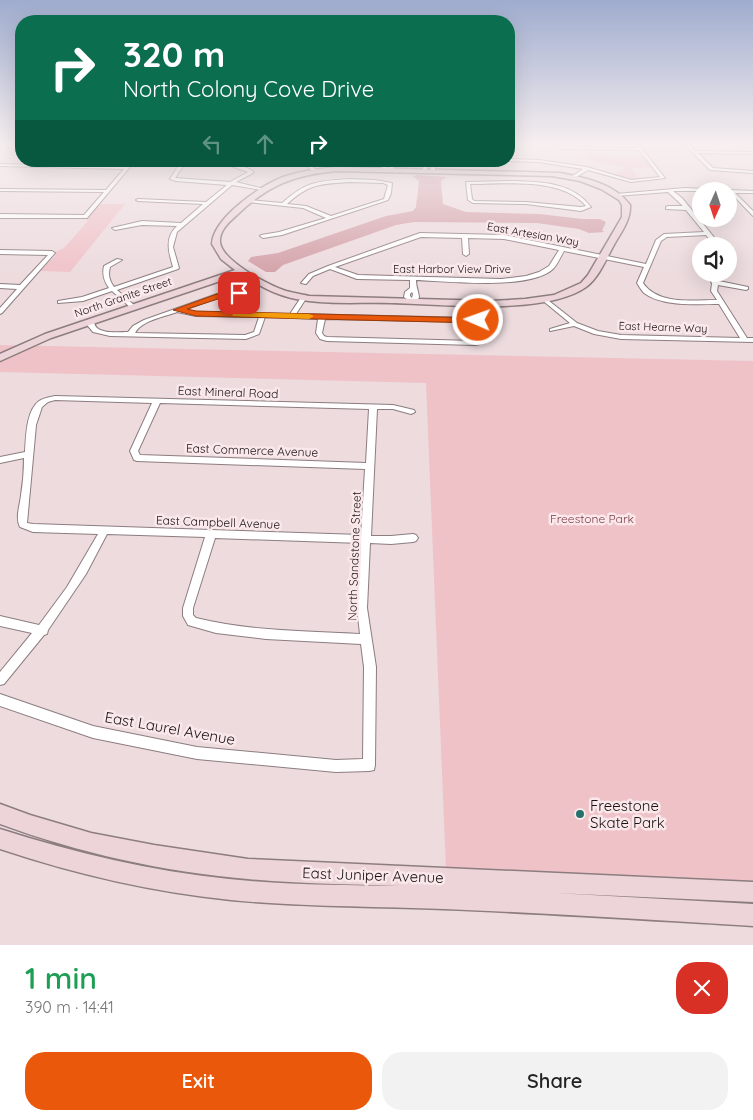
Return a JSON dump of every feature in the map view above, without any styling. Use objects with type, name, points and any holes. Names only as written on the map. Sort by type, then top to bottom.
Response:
[{"type":"street","points":[[60,302],[77,300],[176,268],[170,247],[175,231],[224,189]]},
{"type":"street","points":[[262,189],[222,227],[214,244],[224,259],[267,287],[307,298],[508,303],[544,299],[571,292],[584,285],[592,276],[626,217],[626,206],[616,195],[607,189]]},
{"type":"street","points":[[283,205],[303,189]]},
{"type":"street","points":[[263,236],[280,234],[386,200],[389,189]]},
{"type":"street","points":[[469,189],[472,202],[532,204],[587,209],[589,207],[587,202],[577,194],[565,189]]},
{"type":"street","points":[[0,190],[108,191]]},
{"type":"street","points":[[0,216],[85,217],[108,191]]},
{"type":"street","points":[[670,191],[711,237]]},
{"type":"street","points":[[616,195],[692,191]]},
{"type":"street","points":[[738,191],[753,192]]},
{"type":"street","points":[[738,198],[753,214]]},
{"type":"street","points":[[138,200],[206,203]]},
{"type":"street","points":[[248,201],[304,207],[331,218]]},
{"type":"street","points":[[668,208],[687,208]]},
{"type":"street","points":[[115,228],[142,223],[181,224]]},
{"type":"street","points":[[651,296],[643,290],[640,283],[659,240],[666,235],[708,233]]},
{"type":"street","name":"East Artesian Way","points":[[304,283],[312,275],[330,267],[420,235],[504,237],[647,266]]},
{"type":"street","points":[[464,235],[466,254]]},
{"type":"street","name":"East Harbor View Drive","points":[[330,267],[357,277],[502,281],[527,278],[551,267],[562,249]]},
{"type":"street","points":[[0,252],[52,254],[0,312]]},
{"type":"street","points":[[119,260],[107,266],[105,272],[107,282],[133,307]]},
{"type":"street","name":"North Granite Street","points":[[0,358],[41,338],[241,271]]},
{"type":"street","points":[[412,301],[416,298],[416,294],[412,289],[413,279]]},
{"type":"street","points":[[745,340],[714,291],[714,282],[746,288]]},
{"type":"street","points":[[0,286],[22,287]]},
{"type":"street","points":[[130,335],[142,323],[220,295],[239,293]]},
{"type":"street","points":[[640,298],[651,296],[670,300],[720,302]]},
{"type":"street","points":[[296,316],[307,298]]},
{"type":"street","name":"East Hearne Way","points":[[544,299],[575,324],[596,333],[621,337],[753,340]]},
{"type":"street","points":[[177,310],[196,314],[263,315],[480,321],[484,324],[486,338],[483,342],[327,339],[319,335],[322,317]]},
{"type":"street","points":[[91,321],[91,326],[95,331],[104,333],[250,337],[258,331],[263,315]]},
{"type":"street","points":[[552,330],[575,324]]},
{"type":"street","name":"North Granite Street","points":[[0,366],[14,351]]},
{"type":"street","name":"East Mineral Road","points":[[30,454],[34,418],[38,408],[44,401],[55,398],[373,407],[398,408],[411,412]]},
{"type":"street","name":"East Commerce Avenue","points":[[157,401],[135,448],[135,456],[145,459],[370,466]]},
{"type":"street","name":"North Sandstone Street","points":[[369,765],[370,667],[362,608],[373,407]]},
{"type":"street","points":[[0,460],[30,454]]},
{"type":"street","name":"East Campbell Avenue","points":[[30,454],[26,502],[22,521],[23,525],[33,528],[397,540],[413,538]]},
{"type":"street","points":[[0,680],[43,630],[74,588],[104,530]]},
{"type":"street","points":[[211,534],[188,608],[189,619],[200,624],[250,632],[299,637],[366,639]]},
{"type":"street","points":[[0,621],[43,630]]},
{"type":"street","name":"East Laurel Avenue","points":[[0,700],[93,732],[197,753],[336,766],[369,765]]},
{"type":"street","name":"East Juniper Avenue","points":[[0,814],[52,832],[100,844],[248,870],[446,877],[753,892]]},
{"type":"street","name":"East Juniper Avenue","points":[[0,839],[62,858],[131,875],[201,886],[272,893],[448,898],[753,915]]},
{"type":"street","points":[[446,877],[448,898]]},
{"type":"green space","points":[[100,204],[125,204],[70,272],[40,271],[56,255],[55,252],[64,248],[88,221],[86,218]]},
{"type":"green space","name":"Freestone Park","points":[[0,345],[753,361],[753,883],[505,870],[446,870],[426,383],[0,372]]},
{"type":"shaded area","points":[[418,189],[442,189],[443,204],[466,212],[539,214],[600,219],[606,222],[602,231],[605,232],[589,233],[579,229],[537,223],[414,222],[396,225],[283,265],[275,272],[266,272],[248,261],[251,257],[278,253],[386,216],[413,211],[416,207]]},
{"type":"slow traffic","points":[[236,315],[309,316]]},
{"type":"place","name":"Freestone Skate Park","points":[[580,814]]},
{"type":"route","points":[[239,293],[220,295],[177,310],[196,314],[478,320]]}]
